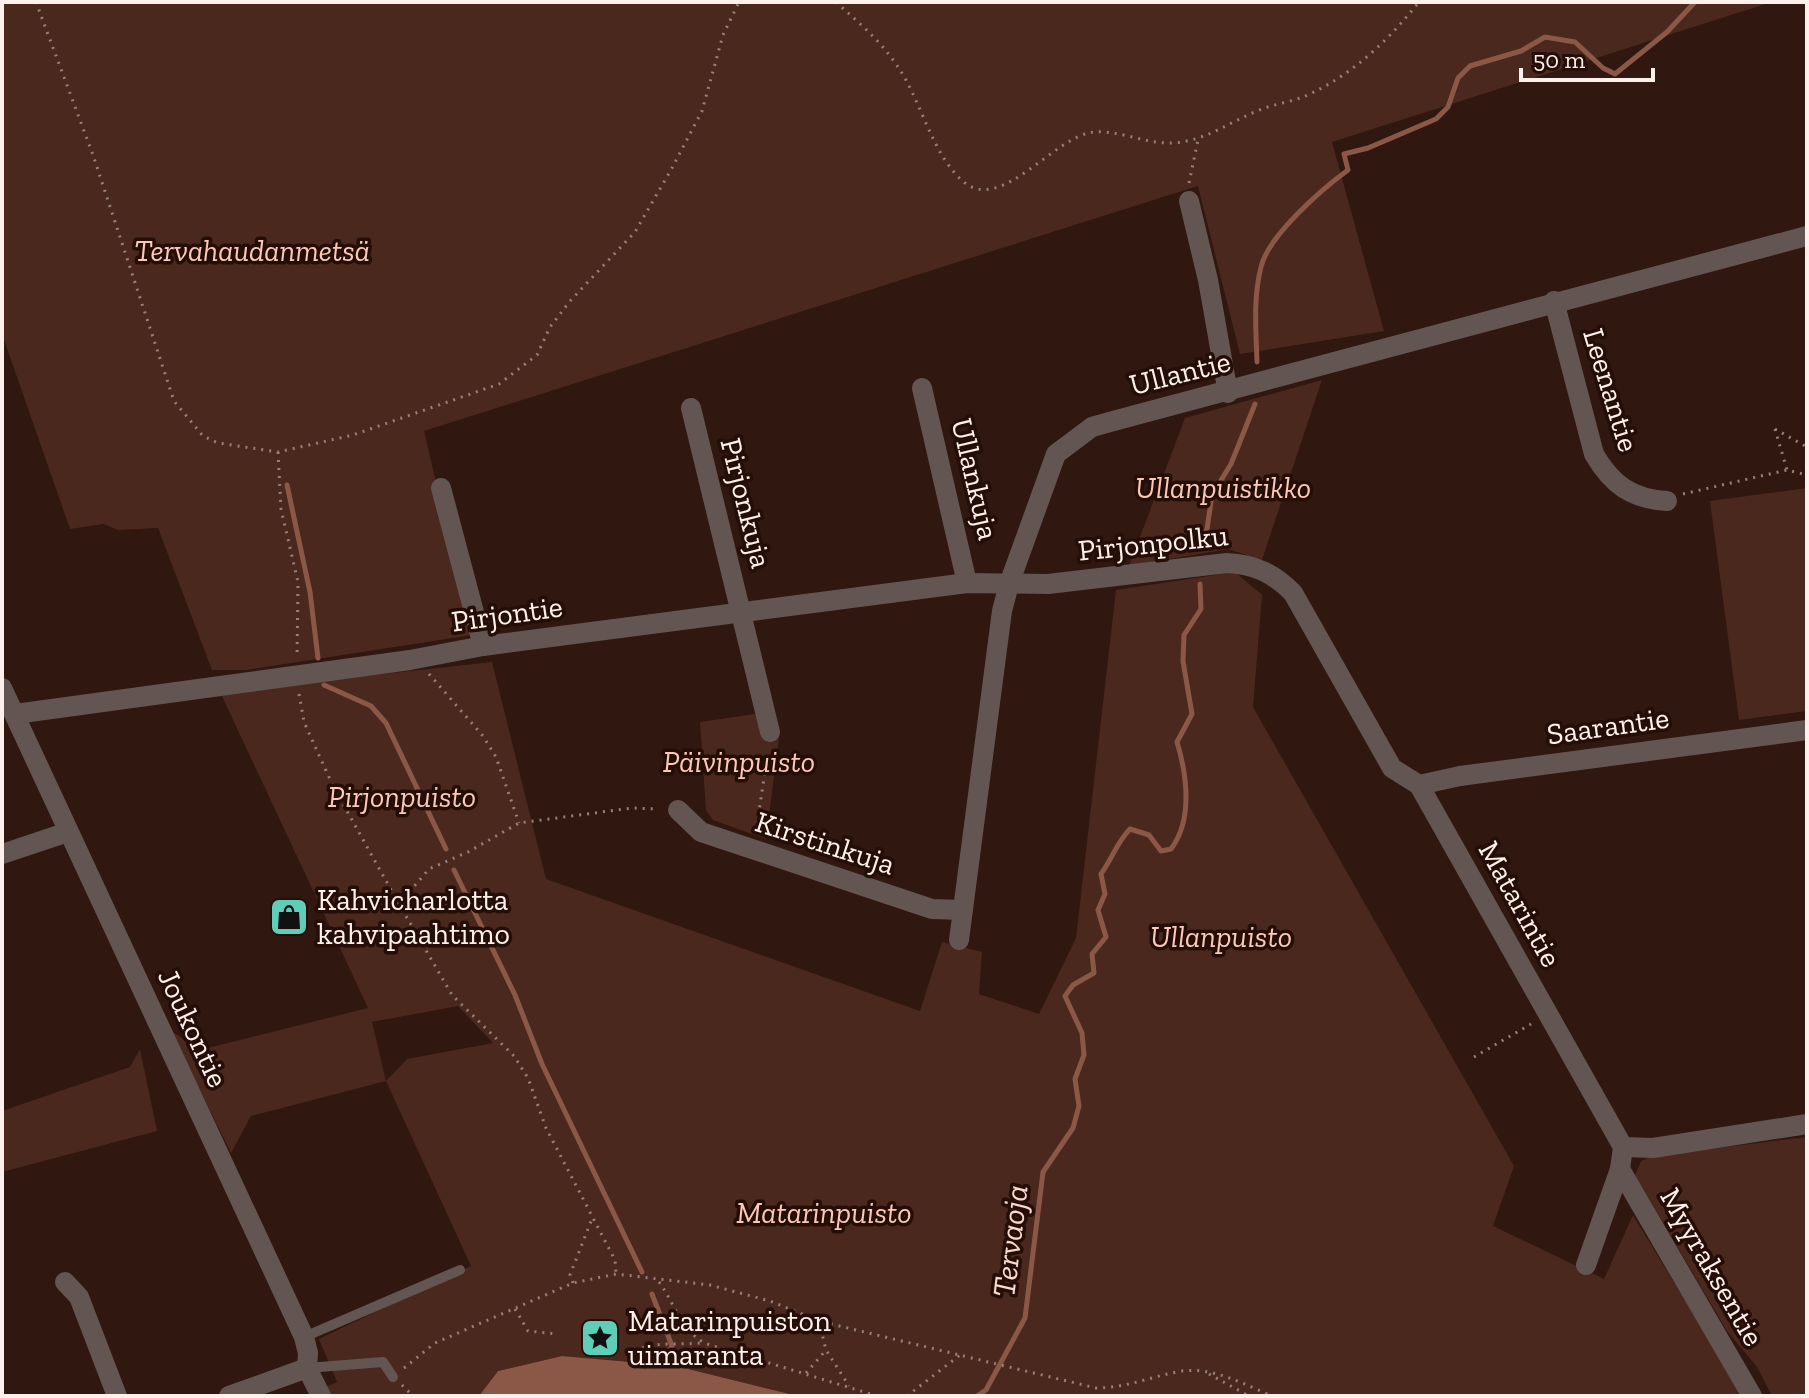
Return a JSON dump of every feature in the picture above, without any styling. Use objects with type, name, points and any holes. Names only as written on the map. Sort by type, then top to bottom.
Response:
[{"type":"street","points":[[1189,201],[1208,280],[1228,393]]},
{"type":"street","name":"Ullantie","points":[[959,940],[1002,611],[1056,454],[1092,427],[1228,393],[1554,301],[1807,236]]},
{"type":"street","name":"Leenantie","points":[[1554,301],[1599,463],[1623,490],[1643,499],[1667,501]]},
{"type":"street","name":"Ullankuja","points":[[922,388],[967,583]]},
{"type":"street","name":"Pirjonkuja","points":[[691,408],[770,732]]},
{"type":"street","points":[[441,488],[483,646]]},
{"type":"street","name":"Pirjonpolku","points":[[1009,584],[1048,584],[1246,563],[1263,570],[1293,593]]},
{"type":"street","name":"Pirjontie","points":[[15,714],[297,673],[410,660],[483,646],[967,583],[1009,584]]},
{"type":"street","name":"Matarintie","points":[[1293,593],[1392,768],[1419,785],[1623,1147]]},
{"type":"street","name":"Joukontie","points":[[2,688],[304,1337],[308,1353],[307,1368],[321,1396]]},
{"type":"street","name":"Saarantie","points":[[1419,785],[1460,776],[1807,730]]},
{"type":"street","name":"Kirstinkuja","points":[[678,810],[701,832],[752,851],[932,909],[963,910]]},
{"type":"street","points":[[2,854],[68,832]]},
{"type":"street","points":[[1586,1265],[1620,1169],[1623,1147],[1653,1148],[1807,1124]]},
{"type":"street","name":"Myyraksentie","points":[[1620,1169],[1752,1396]]},
{"type":"street","points":[[65,1282],[79,1297],[117,1396]]},
{"type":"street","points":[[229,1396],[307,1368]]},
{"type":"lane","points":[[304,1337],[460,1270]]},
{"type":"lane","points":[[307,1368],[383,1362],[393,1377]]},
{"type":"path","points":[[36,2],[93,155],[174,401],[203,436],[218,443],[278,452],[353,435],[499,384],[537,355],[550,327],[570,301],[635,232],[672,168],[702,111],[723,35],[739,2]]},
{"type":"path","points":[[836,2],[877,39],[900,69],[948,162],[967,184],[986,190],[1013,182],[1065,143],[1093,132],[1167,143],[1198,140],[1260,109],[1300,98],[1342,78],[1396,31],[1419,2]]},
{"type":"path","points":[[1189,201],[1189,182],[1198,140]]},
{"type":"path","points":[[1787,470],[1775,429],[1807,447]]},
{"type":"path","points":[[278,452],[281,509],[298,582],[297,673],[304,722],[333,786],[452,995],[514,1056],[528,1078],[546,1128],[615,1260],[616,1274]]},
{"type":"path","points":[[1667,501],[1691,491],[1787,470],[1807,475]]},
{"type":"path","points":[[410,660],[435,678],[483,736],[496,757],[519,823]]},
{"type":"path","points":[[752,851],[760,815],[770,732]]},
{"type":"path","points":[[399,904],[429,869],[468,852],[519,823],[632,808],[678,810]]},
{"type":"path","points":[[1474,1057],[1548,1015]]},
{"type":"path","points":[[573,1283],[570,1275],[593,1216]]},
{"type":"path","points":[[386,1396],[387,1382],[435,1343],[573,1283],[616,1274],[659,1282],[710,1285],[770,1301],[819,1321],[1096,1388],[1124,1388],[1183,1371],[1206,1372],[1218,1373],[1272,1396]]},
{"type":"path","points":[[659,1282],[671,1298],[681,1325],[704,1343],[877,1396]]},
{"type":"path","points":[[515,1309],[528,1331],[558,1334]]},
{"type":"path","points":[[819,1321],[826,1350],[850,1388]]},
{"type":"path","points":[[642,1348],[656,1343],[672,1346],[704,1343]]},
{"type":"path","points":[[806,1373],[826,1350]]},
{"type":"path","points":[[907,1396],[960,1355]]},
{"type":"path","points":[[1206,1372],[1249,1396]]},
{"type":"green space","name":"Tervahaudanmetsä","points":[[2,2],[1772,2],[1332,142],[1384,331],[1240,354],[1198,186],[424,431],[472,635],[246,670],[212,670],[158,528],[118,530],[104,524],[70,529],[2,334]]},
{"type":"green space","name":"Ullanpuistikko","points":[[1322,380],[1262,560],[1228,549],[1129,566],[1185,418]]},
{"type":"green space","points":[[1807,488],[1807,711],[1739,720],[1710,501]]},
{"type":"green space","points":[[1235,572],[1262,595],[1253,707],[1514,1166],[1493,1226],[1604,1279],[1633,1215],[1743,1396],[798,1396],[676,1366],[562,1356],[498,1371],[479,1396],[306,1396],[337,1382],[319,1339],[471,1266],[386,1081],[251,1116],[231,1153],[171,1031],[200,1050],[368,1008],[220,692],[492,662],[546,879],[920,1011],[942,942],[982,952],[979,994],[1039,1014],[1076,938],[1116,590]],"holes":[[[458,1006],[493,1043],[407,1059],[386,1081],[372,1022]]]},
{"type":"green space","name":"Päivinpuisto","points":[[762,713],[779,737],[766,839],[713,820],[706,810],[700,722]]},
{"type":"green space","points":[[140,1049],[157,1131],[2,1172],[2,1111],[130,1067]]},
{"type":"green space","points":[[1807,1137],[1807,1396],[1772,1396],[1757,1367],[1727,1331],[1635,1175],[1641,1161],[1652,1156]]},
{"type":"shaded area","points":[[562,1356],[676,1366],[798,1396],[479,1396],[498,1371]]},
{"type":"waterway","name":"Tervaoja","points":[[1257,362],[1257,291],[1266,255],[1297,214],[1348,170],[1344,154],[1368,148],[1436,119],[1448,107],[1458,78],[1470,66],[1521,51],[1545,37],[1575,42],[1603,68],[1615,74],[1667,32],[1695,2]]},
{"type":"waterway","name":"Tervaoja","points":[[1199,547],[1207,529],[1212,495],[1231,464],[1255,404]]},
{"type":"waterway","points":[[287,485],[310,592],[318,658]]},
{"type":"waterway","name":"Tervaoja","points":[[977,1396],[986,1390],[1025,1318],[1043,1172],[1073,1128],[1079,1106],[1075,1079],[1084,1055],[1082,1033],[1065,996],[1073,985],[1094,973],[1092,954],[1106,937],[1098,910],[1105,894],[1101,874],[1130,829],[1149,835],[1161,851],[1171,849],[1183,825],[1185,783],[1177,742],[1192,714],[1183,661],[1184,635],[1201,609],[1200,584]]},
{"type":"waterway","points":[[324,685],[371,706],[386,723],[446,849]]},
{"type":"waterway","points":[[454,870],[515,995],[542,1064],[642,1272]]},
{"type":"waterway","points":[[652,1294],[672,1346],[665,1359],[665,1371]]},
{"type":"place","name":"Kahvicharlotta kahvipaahtimo","points":[[289,917]]},
{"type":"place","name":"Matarinpuiston uimaranta","points":[[600,1338]]},
{"type":"park label","name":"Pirjonpuisto","points":[[402,797]]},
{"type":"park label","name":"Ullanpuisto","points":[[1221,937]]},
{"type":"park label","name":"Matarinpuisto","points":[[824,1213]]}]
